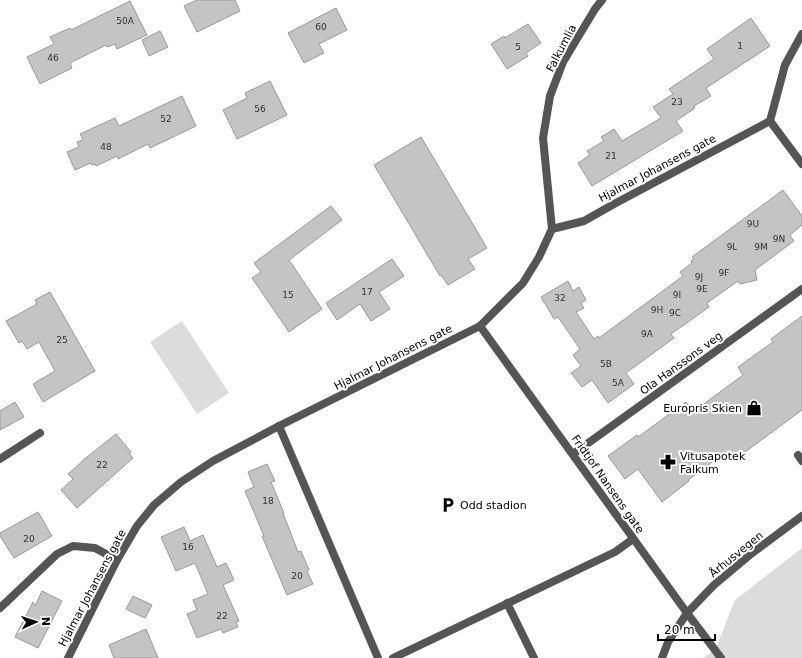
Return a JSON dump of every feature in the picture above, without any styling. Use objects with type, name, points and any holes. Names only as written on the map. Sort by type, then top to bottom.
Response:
[{"type":"street","name":"Falkumlia","points":[[552,229],[543,138],[550,96],[563,62],[602,0]]},
{"type":"street","points":[[802,34],[785,65],[770,121],[802,164]]},
{"type":"street","name":"Hjalmar Johansens gate","points":[[68,658],[117,560],[137,526],[154,505],[181,482],[213,461],[280,426],[480,326],[523,283],[540,257],[552,229],[584,221],[770,121]]},
{"type":"street","name":"Ola Hanssons veg","points":[[573,454],[802,289]]},
{"type":"street","name":"Fridtjof Nansens gate","points":[[480,326],[633,539],[721,658]]},
{"type":"street","points":[[280,426],[378,658]]},
{"type":"street","points":[[0,459],[40,433]]},
{"type":"street","name":"Århusvegen","points":[[687,613],[714,585],[751,554],[802,516]]},
{"type":"street","points":[[393,658],[615,552],[633,539]]},
{"type":"street","points":[[0,608],[57,554],[73,546],[95,548],[117,560]]},
{"type":"street","points":[[507,603],[534,658]]},
{"type":"street","points":[[662,658],[668,642],[687,613]]},
{"type":"shaded area","points":[[182,321],[229,393],[197,414],[150,342]]},
{"type":"shaded area","points":[[802,548],[802,658],[703,658],[715,650],[735,600]]},
{"type":"building","points":[[197,0],[235,0],[240,11],[197,32],[184,6]]},
{"type":"building","points":[[130,1],[147,35],[117,49],[115,44],[107,47],[106,45],[70,63],[72,68],[40,84],[27,57],[54,44],[50,37],[70,28],[71,30]]},
{"type":"building","points":[[336,8],[347,30],[319,44],[324,53],[304,63],[288,33]]},
{"type":"building","points":[[751,18],[770,46],[706,88],[711,96],[694,106],[695,108],[676,121],[683,131],[592,186],[578,163],[590,155],[587,151],[604,141],[601,137],[614,129],[622,141],[661,118],[653,107],[673,94],[669,89],[714,59],[707,49]]},
{"type":"building","points":[[528,24],[541,43],[526,53],[528,56],[507,69],[491,44],[504,36],[505,38]]},
{"type":"building","points":[[160,31],[168,47],[149,56],[142,40]]},
{"type":"building","points":[[270,81],[287,115],[237,139],[223,110],[247,98],[245,93]]},
{"type":"building","points":[[182,96],[196,126],[150,148],[148,144],[118,159],[117,156],[96,166],[95,164],[92,165],[91,163],[75,170],[67,152],[79,147],[77,142],[83,140],[80,134],[115,118],[119,126]]},
{"type":"building","points":[[421,137],[487,248],[468,259],[475,269],[448,285],[441,275],[440,276],[374,165]]},
{"type":"building","points":[[783,190],[802,216],[802,225],[790,235],[794,241],[755,270],[757,280],[740,284],[738,281],[707,303],[709,307],[671,334],[674,338],[626,373],[634,384],[608,403],[592,380],[582,387],[571,373],[581,366],[573,355],[580,349],[558,317],[554,319],[541,297],[568,281],[573,291],[579,287],[586,300],[581,303],[584,308],[576,312],[594,339],[598,336],[599,338],[683,276],[680,272],[692,263],[691,261],[694,259],[692,257]]},
{"type":"building","points":[[331,206],[342,220],[289,260],[322,309],[289,332],[252,278],[261,272],[254,263]]},
{"type":"building","points":[[392,259],[404,276],[379,292],[390,309],[371,321],[360,304],[337,320],[326,303]]},
{"type":"building","points":[[50,292],[95,371],[43,402],[33,384],[55,371],[39,342],[27,349],[22,341],[19,343],[6,321],[37,304],[35,300]]},
{"type":"building","points":[[802,316],[802,410],[741,455],[723,454],[688,480],[689,481],[662,502],[638,469],[625,479],[608,456],[637,435],[638,437],[686,402],[693,412],[743,375],[738,367],[773,342],[771,339]]},
{"type":"building","points":[[15,402],[24,417],[0,430],[0,411]]},
{"type":"building","points":[[116,434],[131,452],[129,453],[133,458],[77,508],[61,490],[73,479],[68,474]]},
{"type":"building","points":[[267,464],[275,481],[271,482],[298,552],[301,551],[313,584],[287,595],[245,491],[254,487],[248,472]]},
{"type":"building","points":[[38,512],[52,536],[14,558],[0,536],[0,533]]},
{"type":"building","points":[[184,527],[190,541],[203,535],[217,567],[226,563],[234,580],[223,585],[239,621],[236,622],[238,627],[223,633],[221,629],[197,638],[187,614],[197,610],[193,600],[208,594],[195,563],[176,571],[161,537]]},
{"type":"building","points":[[42,591],[62,601],[38,648],[15,637],[33,602],[35,606]]},
{"type":"building","points":[[133,596],[152,605],[145,618],[126,609]]},
{"type":"building","points":[[146,629],[158,658],[114,658],[109,645]]},
{"type":"place","name":"Europris Skien","points":[[754,408]]},
{"type":"place","name":"Vitusapotek Falkum","points":[[668,462]]},
{"type":"place","name":"Odd stadion","points":[[448,505]]}]
